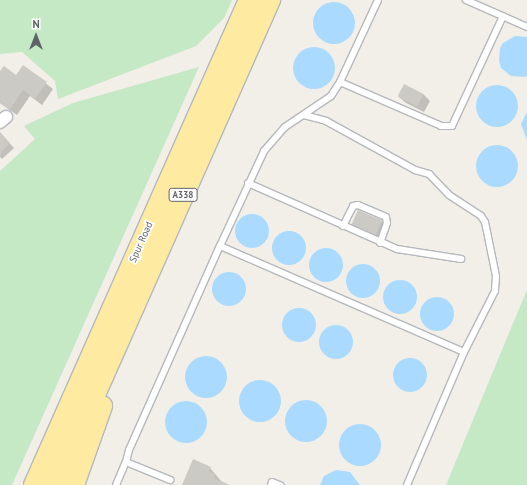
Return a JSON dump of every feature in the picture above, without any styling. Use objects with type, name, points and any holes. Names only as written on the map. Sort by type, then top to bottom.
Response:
[{"type":"highway","name":"Spur Road","points":[[34,485],[249,0]]},
{"type":"highway","name":"Spur Road","points":[[55,485],[270,0]]},
{"type":"highway","points":[[74,485],[178,206]]},
{"type":"lane","points":[[116,485],[126,462],[129,450],[248,183],[264,151],[285,127],[331,96],[340,82],[378,0]]},
{"type":"lane","points":[[466,0],[527,27]]},
{"type":"lane","points":[[340,82],[441,126],[452,126],[503,16]]},
{"type":"lane","points":[[304,115],[326,121],[415,170],[429,174],[449,195],[481,216],[485,222],[496,276],[495,290],[464,352],[407,485]]},
{"type":"lane","points":[[248,183],[380,243],[410,252],[460,259]]},
{"type":"lane","points":[[343,226],[354,206],[358,205],[379,214],[386,218],[387,223],[380,243]]},
{"type":"lane","points":[[220,246],[464,352]]},
{"type":"lane","points":[[126,462],[170,480]]},
{"type":"lane","points":[[271,485],[272,482],[280,485]]},
{"type":"green space","points":[[0,0],[232,0],[224,18],[196,46],[58,99],[55,81],[22,52],[0,54]]},
{"type":"green space","points":[[199,67],[12,485],[0,485],[0,171],[35,139],[24,126],[73,103]]},
{"type":"green space","points":[[527,290],[527,485],[446,485],[487,386]]},
{"type":"water","points":[[334,2],[349,8],[355,23],[349,38],[334,44],[319,38],[313,23],[319,8]]},
{"type":"water","points":[[515,36],[527,37],[527,76],[525,77],[511,76],[501,68],[499,61],[500,48],[503,43]]},
{"type":"water","points":[[314,47],[329,53],[335,68],[329,83],[314,89],[299,83],[293,68],[299,53]]},
{"type":"water","points":[[497,85],[512,91],[518,106],[512,121],[497,127],[482,121],[476,106],[482,91]]},
{"type":"water","points":[[527,112],[527,140],[521,124]]},
{"type":"water","points":[[497,145],[512,151],[518,166],[512,181],[497,187],[482,181],[476,166],[482,151]]},
{"type":"water","points":[[252,214],[264,219],[269,231],[264,243],[252,248],[240,243],[235,231],[240,219]]},
{"type":"water","points":[[289,231],[301,236],[306,248],[301,260],[289,265],[277,260],[272,248],[277,236]]},
{"type":"water","points":[[326,248],[338,253],[343,265],[338,277],[326,282],[314,277],[309,265],[314,253]]},
{"type":"water","points":[[363,264],[375,269],[380,281],[375,293],[363,298],[351,293],[346,281],[351,269]]},
{"type":"water","points":[[229,272],[241,277],[246,289],[241,301],[229,306],[217,301],[212,289],[217,277]]},
{"type":"water","points":[[400,280],[412,285],[417,297],[412,309],[400,314],[388,309],[383,297],[388,285]]},
{"type":"water","points":[[437,297],[449,302],[454,314],[449,326],[437,331],[425,326],[420,314],[425,302]]},
{"type":"water","points":[[299,308],[311,313],[316,325],[311,337],[299,342],[287,337],[282,325],[287,313]]},
{"type":"water","points":[[336,325],[348,330],[353,342],[348,354],[336,359],[324,354],[319,342],[324,330]]},
{"type":"water","points":[[206,356],[221,362],[227,377],[221,392],[206,398],[191,392],[185,377],[191,362]]},
{"type":"water","points":[[410,358],[422,363],[427,375],[422,387],[410,392],[398,387],[393,375],[398,363]]},
{"type":"water","points":[[260,380],[275,386],[281,401],[275,416],[260,422],[245,416],[239,401],[245,386]]},
{"type":"water","points":[[306,400],[321,406],[327,421],[321,436],[306,442],[291,436],[285,421],[291,406]]},
{"type":"water","points":[[186,401],[201,407],[207,422],[201,437],[186,443],[171,437],[165,422],[171,407]]},
{"type":"water","points":[[360,424],[375,430],[381,445],[375,460],[360,466],[345,460],[339,445],[345,430]]},
{"type":"water","points":[[336,470],[350,472],[360,485],[320,485],[324,476]]},
{"type":"building","points":[[23,65],[47,82],[35,99],[23,90],[10,109],[0,102],[0,71],[4,66],[16,75]]},
{"type":"building","points":[[404,84],[424,94],[417,106],[398,96]]},
{"type":"building","points":[[0,132],[10,143],[0,153]]},
{"type":"building","points":[[358,210],[382,220],[376,235],[352,225]]},
{"type":"building","points":[[193,459],[211,467],[209,471],[215,474],[214,478],[230,485],[182,485]]}]
